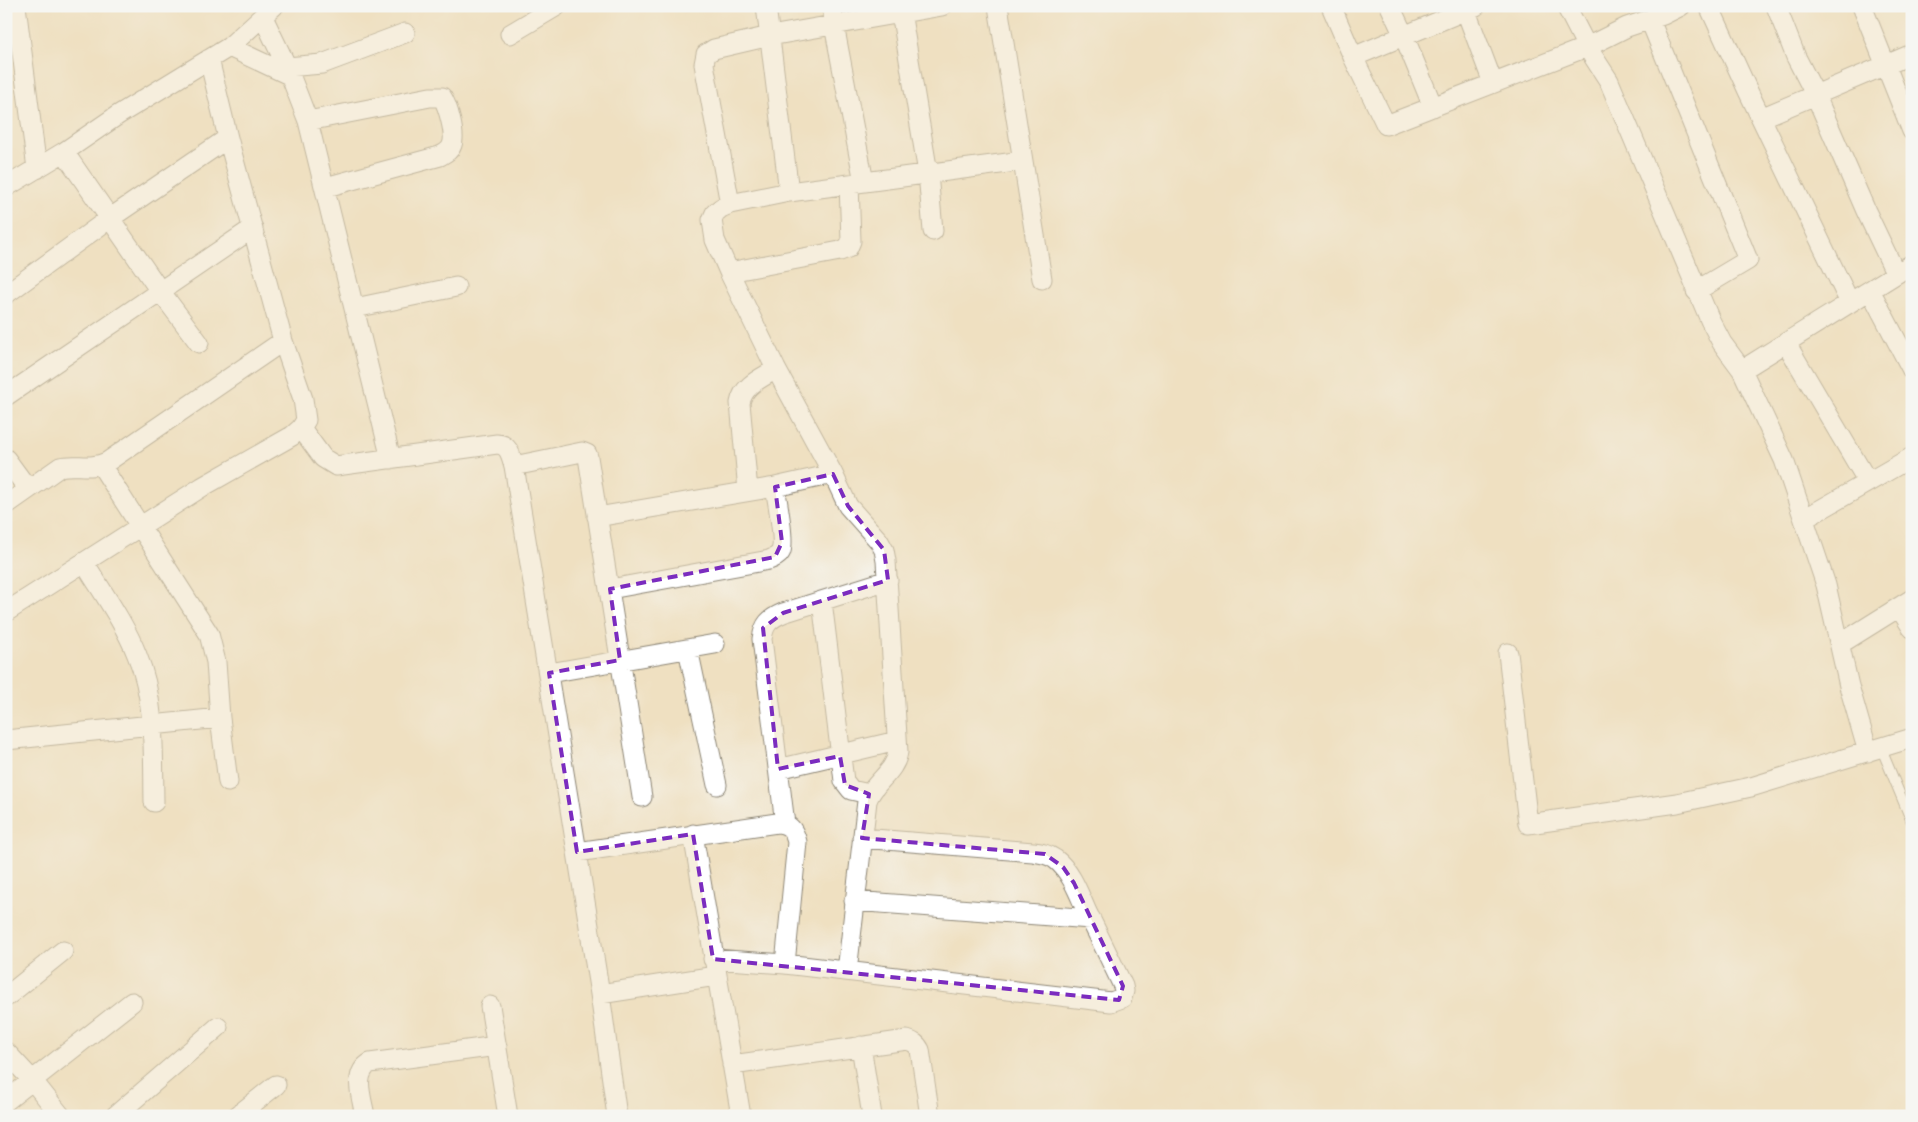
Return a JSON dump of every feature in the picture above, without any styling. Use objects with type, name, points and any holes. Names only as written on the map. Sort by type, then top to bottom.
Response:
[{"type":"street","points":[[16,6],[37,169]]},
{"type":"street","points":[[510,34],[557,6]]},
{"type":"street","points":[[766,6],[789,192]]},
{"type":"street","points":[[729,272],[840,251],[848,248],[851,242],[857,183],[832,6]]},
{"type":"street","points":[[730,204],[704,58],[706,54],[714,49],[770,36],[834,25],[900,9],[942,6]]},
{"type":"street","points":[[998,6],[1042,279]]},
{"type":"street","points":[[1332,6],[1386,125],[1587,47],[1627,27],[1650,20],[1681,6]]},
{"type":"street","points":[[1390,6],[1432,107]]},
{"type":"street","points":[[1566,6],[1587,47],[1609,81],[1696,291],[1722,343],[1742,370],[1784,460],[1826,585],[1849,686],[1874,750]]},
{"type":"street","points":[[1710,6],[1761,118],[1850,303]]},
{"type":"street","points":[[1742,370],[1904,269],[1866,210],[1815,94],[1796,57],[1776,6]]},
{"type":"street","points":[[1862,6],[1912,131]]},
{"type":"street","points":[[1354,57],[1469,8],[1493,83]]},
{"type":"street","points":[[900,9],[928,173],[933,231]]},
{"type":"street","points":[[6,187],[228,47],[268,12],[308,121],[326,187],[391,459]]},
{"type":"street","points":[[1650,20],[1748,260],[1696,291]]},
{"type":"street","points":[[228,47],[289,72],[328,62],[405,33]]},
{"type":"street","points":[[1761,118],[1912,54]]},
{"type":"street","points":[[6,612],[202,487],[292,436],[301,428],[306,420],[306,412],[283,341],[228,138],[209,59]]},
{"type":"street","points":[[308,121],[430,96],[442,98],[448,109],[454,138],[453,144],[446,152],[326,187]]},
{"type":"street","points":[[6,294],[109,219],[228,138]]},
{"type":"street","points":[[64,152],[109,219],[199,343]]},
{"type":"street","points":[[847,971],[854,900],[869,794],[897,761],[898,741],[888,580],[884,550],[879,541],[848,506],[833,474],[776,369],[715,240],[712,220],[715,213],[730,204],[789,192],[1023,161]]},
{"type":"street","points":[[6,396],[253,228]]},
{"type":"street","points":[[355,308],[456,287]]},
{"type":"street","points":[[1870,290],[1912,370]]},
{"type":"street","points":[[6,505],[60,467],[69,465],[90,467],[101,465],[283,341]]},
{"type":"street","points":[[1786,343],[1868,482]]},
{"type":"street","points":[[748,492],[741,397],[749,386],[776,369]]},
{"type":"street","points":[[301,428],[323,458],[336,466],[501,444],[509,450],[514,466],[549,673],[600,994],[617,1116]]},
{"type":"street","points":[[514,466],[585,453],[588,460],[642,797]]},
{"type":"street","points":[[1804,519],[1912,457]]},
{"type":"street","points":[[6,459],[28,489]]},
{"type":"street","points":[[101,465],[209,634],[216,662],[220,718],[228,782]]},
{"type":"street","points":[[597,517],[748,492],[833,474]]},
{"type":"street","points":[[610,589],[768,560],[775,557],[780,553],[782,542],[775,487]]},
{"type":"street","points":[[84,562],[127,633],[138,655],[143,672],[153,724],[154,802]]},
{"type":"street","points":[[785,824],[762,639],[763,628],[774,616],[888,580]]},
{"type":"street","points":[[822,601],[845,785],[851,790],[869,794]]},
{"type":"street","points":[[1840,644],[1905,603],[1912,628]]},
{"type":"street","points":[[549,673],[715,644]]},
{"type":"street","points":[[688,649],[717,785]]},
{"type":"street","points":[[1508,653],[1528,824],[1677,803],[1751,787],[1912,738]]},
{"type":"street","points":[[6,740],[220,718]]},
{"type":"street","points":[[778,769],[898,741]]},
{"type":"street","points":[[577,852],[693,834],[785,824],[794,831],[797,842],[785,964]]},
{"type":"street","points":[[693,834],[741,1116]]},
{"type":"street","points":[[600,994],[715,967],[785,964],[1116,1002],[1124,995],[1123,986],[1074,883],[1063,867],[1054,859],[1045,854],[862,838]]},
{"type":"street","points":[[854,900],[1091,920]]},
{"type":"street","points":[[6,997],[63,951]]},
{"type":"street","points":[[6,1101],[132,1002]]},
{"type":"street","points":[[490,1006],[508,1116]]},
{"type":"street","points":[[114,1116],[218,1027]]},
{"type":"street","points":[[732,1065],[907,1040],[917,1045],[920,1050],[930,1116]]},
{"type":"street","points":[[365,1116],[359,1080],[360,1072],[370,1063],[497,1046]]},
{"type":"street","points":[[861,1046],[872,1116]]},
{"type":"street","points":[[6,1052],[61,1116]]},
{"type":"street","points":[[237,1116],[276,1085]]},
{"type":"lane","points":[[1874,750],[1912,823]]},
{"type":"highlighted area","points":[[833,474],[848,506],[884,550],[888,580],[783,613],[763,628],[778,769],[840,756],[845,785],[869,794],[862,838],[1045,854],[1063,867],[1074,883],[1123,986],[1119,1000],[713,959],[693,834],[577,852],[549,673],[620,660],[610,589],[775,557],[782,542],[775,487]]}]
